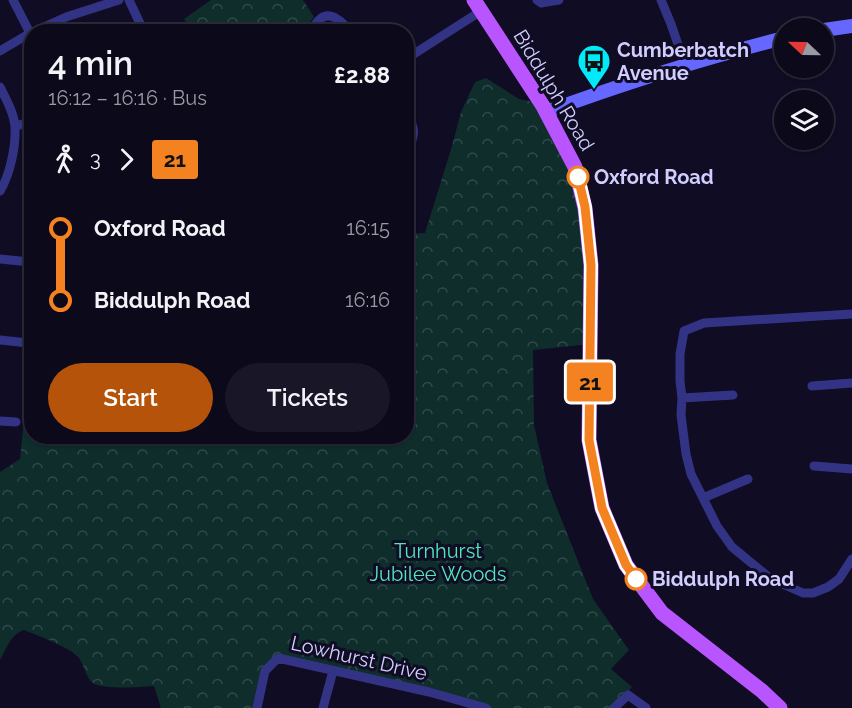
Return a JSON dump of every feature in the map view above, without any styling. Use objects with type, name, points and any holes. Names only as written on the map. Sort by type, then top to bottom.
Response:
[{"type":"main road","name":"Biddulph Road","points":[[478,5],[546,112],[575,167],[585,207],[591,265],[589,440],[602,508],[626,565],[662,613],[762,691],[780,708]]},
{"type":"street","points":[[13,0],[26,24]]},
{"type":"street","points":[[50,24],[119,0]]},
{"type":"street","points":[[129,0],[140,24]]},
{"type":"street","points":[[537,0],[541,3],[559,0]]},
{"type":"street","points":[[661,0],[685,65]]},
{"type":"street","points":[[414,53],[478,5]]},
{"type":"street","points":[[316,24],[323,17],[331,16],[339,19],[343,24]]},
{"type":"street","points":[[834,29],[852,26]]},
{"type":"street","points":[[0,51],[24,36]]},
{"type":"street","points":[[546,112],[723,53],[774,40]]},
{"type":"street","points":[[0,87],[15,126],[12,159],[0,191]]},
{"type":"street","points":[[15,126],[24,124]]},
{"type":"street","points":[[0,259],[14,256],[24,260]]},
{"type":"street","points":[[852,314],[704,323],[684,332],[680,364],[681,415],[691,474],[717,526],[732,547],[771,579],[803,593],[813,593],[828,587],[839,579],[852,559]]},
{"type":"street","points":[[0,340],[24,343]]},
{"type":"street","points":[[813,386],[852,383]]},
{"type":"street","points":[[682,398],[733,395]]},
{"type":"street","points":[[0,421],[16,422]]},
{"type":"street","points":[[814,466],[852,469]]},
{"type":"street","points":[[703,498],[748,479]]},
{"type":"street","name":"Lowhurst Drive","points":[[257,708],[265,671],[278,658],[429,692],[462,705],[486,708]]},
{"type":"street","points":[[323,708],[333,670]]},
{"type":"street","points":[[614,708],[628,695],[645,708]]},
{"type":"green space","points":[[211,0],[303,0],[314,17],[308,24],[187,24],[184,19]]},
{"type":"green space","name":"Turnhurst Jubilee Woods","points":[[486,78],[519,99],[548,105],[575,167],[591,344],[533,350],[534,425],[547,483],[593,599],[629,650],[611,669],[632,687],[613,708],[486,708],[278,658],[265,671],[257,708],[161,708],[154,686],[113,687],[93,683],[75,654],[24,630],[12,638],[0,660],[0,472],[20,459],[24,419],[24,444],[414,444],[414,234],[425,233],[461,112],[475,82]]},
{"type":"bus line","name":"21","points":[[578,177],[585,207],[591,265],[589,440],[602,508],[626,565],[636,579]]},
{"type":"place","name":"Cumberbatch Avenue","points":[[594,90]]},
{"type":"place","name":"Oxford Road","points":[[578,177]]},
{"type":"place","name":"Biddulph Road","points":[[636,579]]}]
